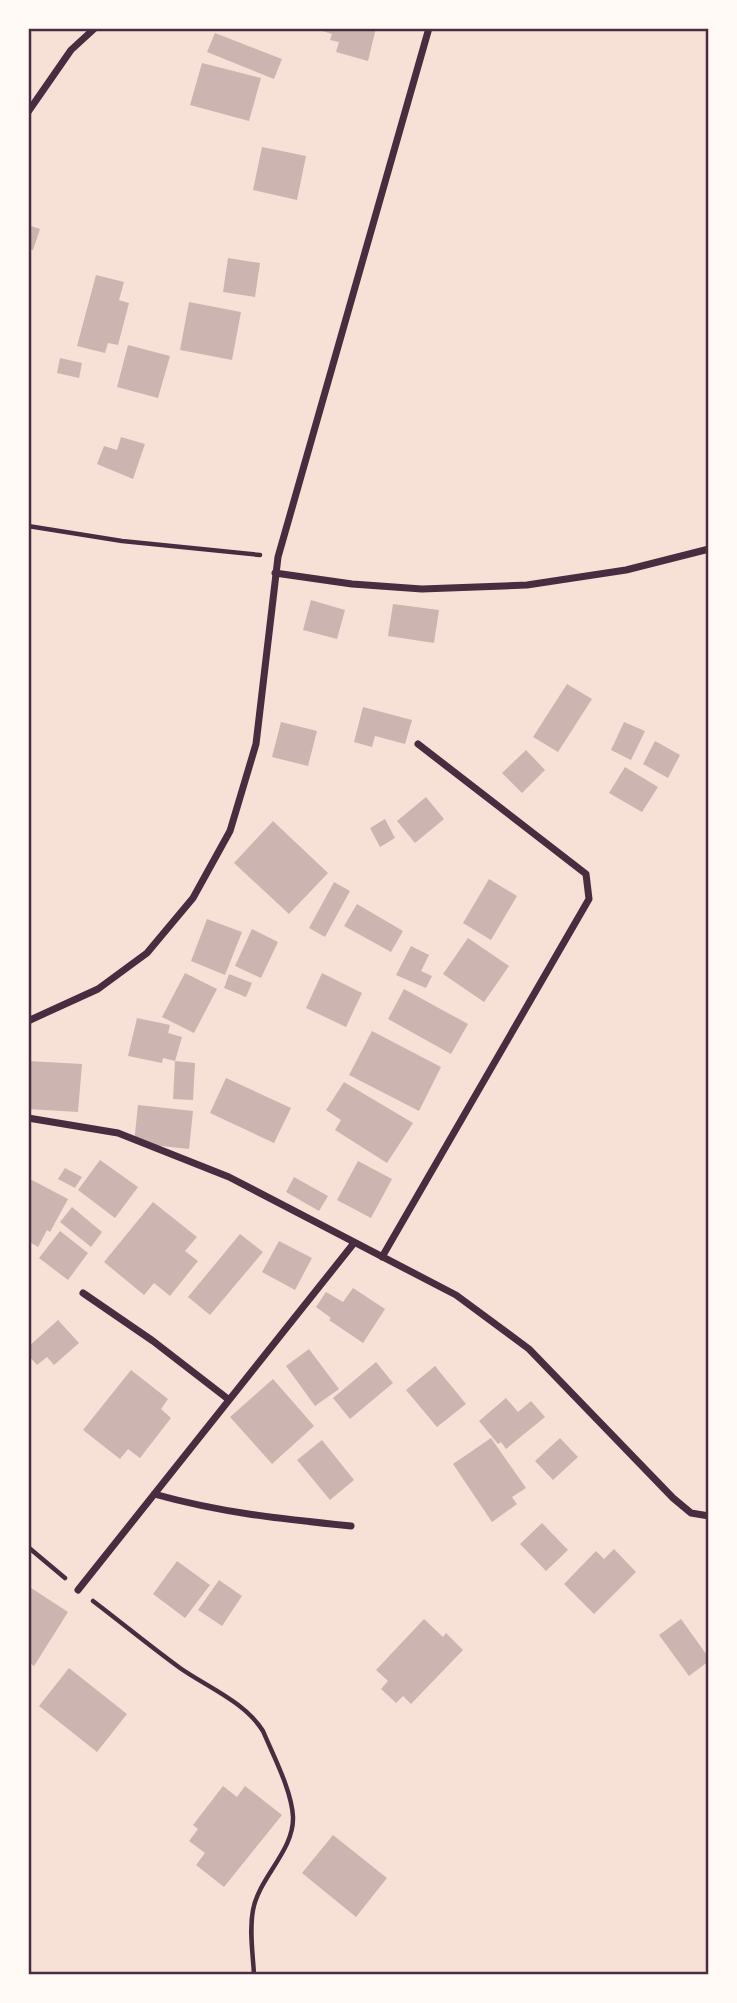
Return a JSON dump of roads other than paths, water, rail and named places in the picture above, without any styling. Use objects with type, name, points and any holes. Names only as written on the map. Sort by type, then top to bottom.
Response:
[{"type":"street","points":[[28,113],[72,50],[95,28]]},
{"type":"street","points":[[28,1021],[98,989],[148,954],[193,898],[230,831],[256,744],[278,557],[429,28]]},
{"type":"street","points":[[275,573],[352,584],[422,589],[527,585],[626,570],[709,549]]},
{"type":"street","points":[[382,1257],[589,899],[586,874],[418,744]]},
{"type":"street","points":[[28,1118],[118,1133],[229,1177],[456,1295],[529,1349],[673,1498],[691,1513],[709,1516]]},
{"type":"street","points":[[78,1590],[354,1243]]},
{"type":"street","points":[[83,1293],[153,1340],[228,1399]]},
{"type":"street","points":[[154,1494],[201,1507],[262,1518],[351,1525]]}]
